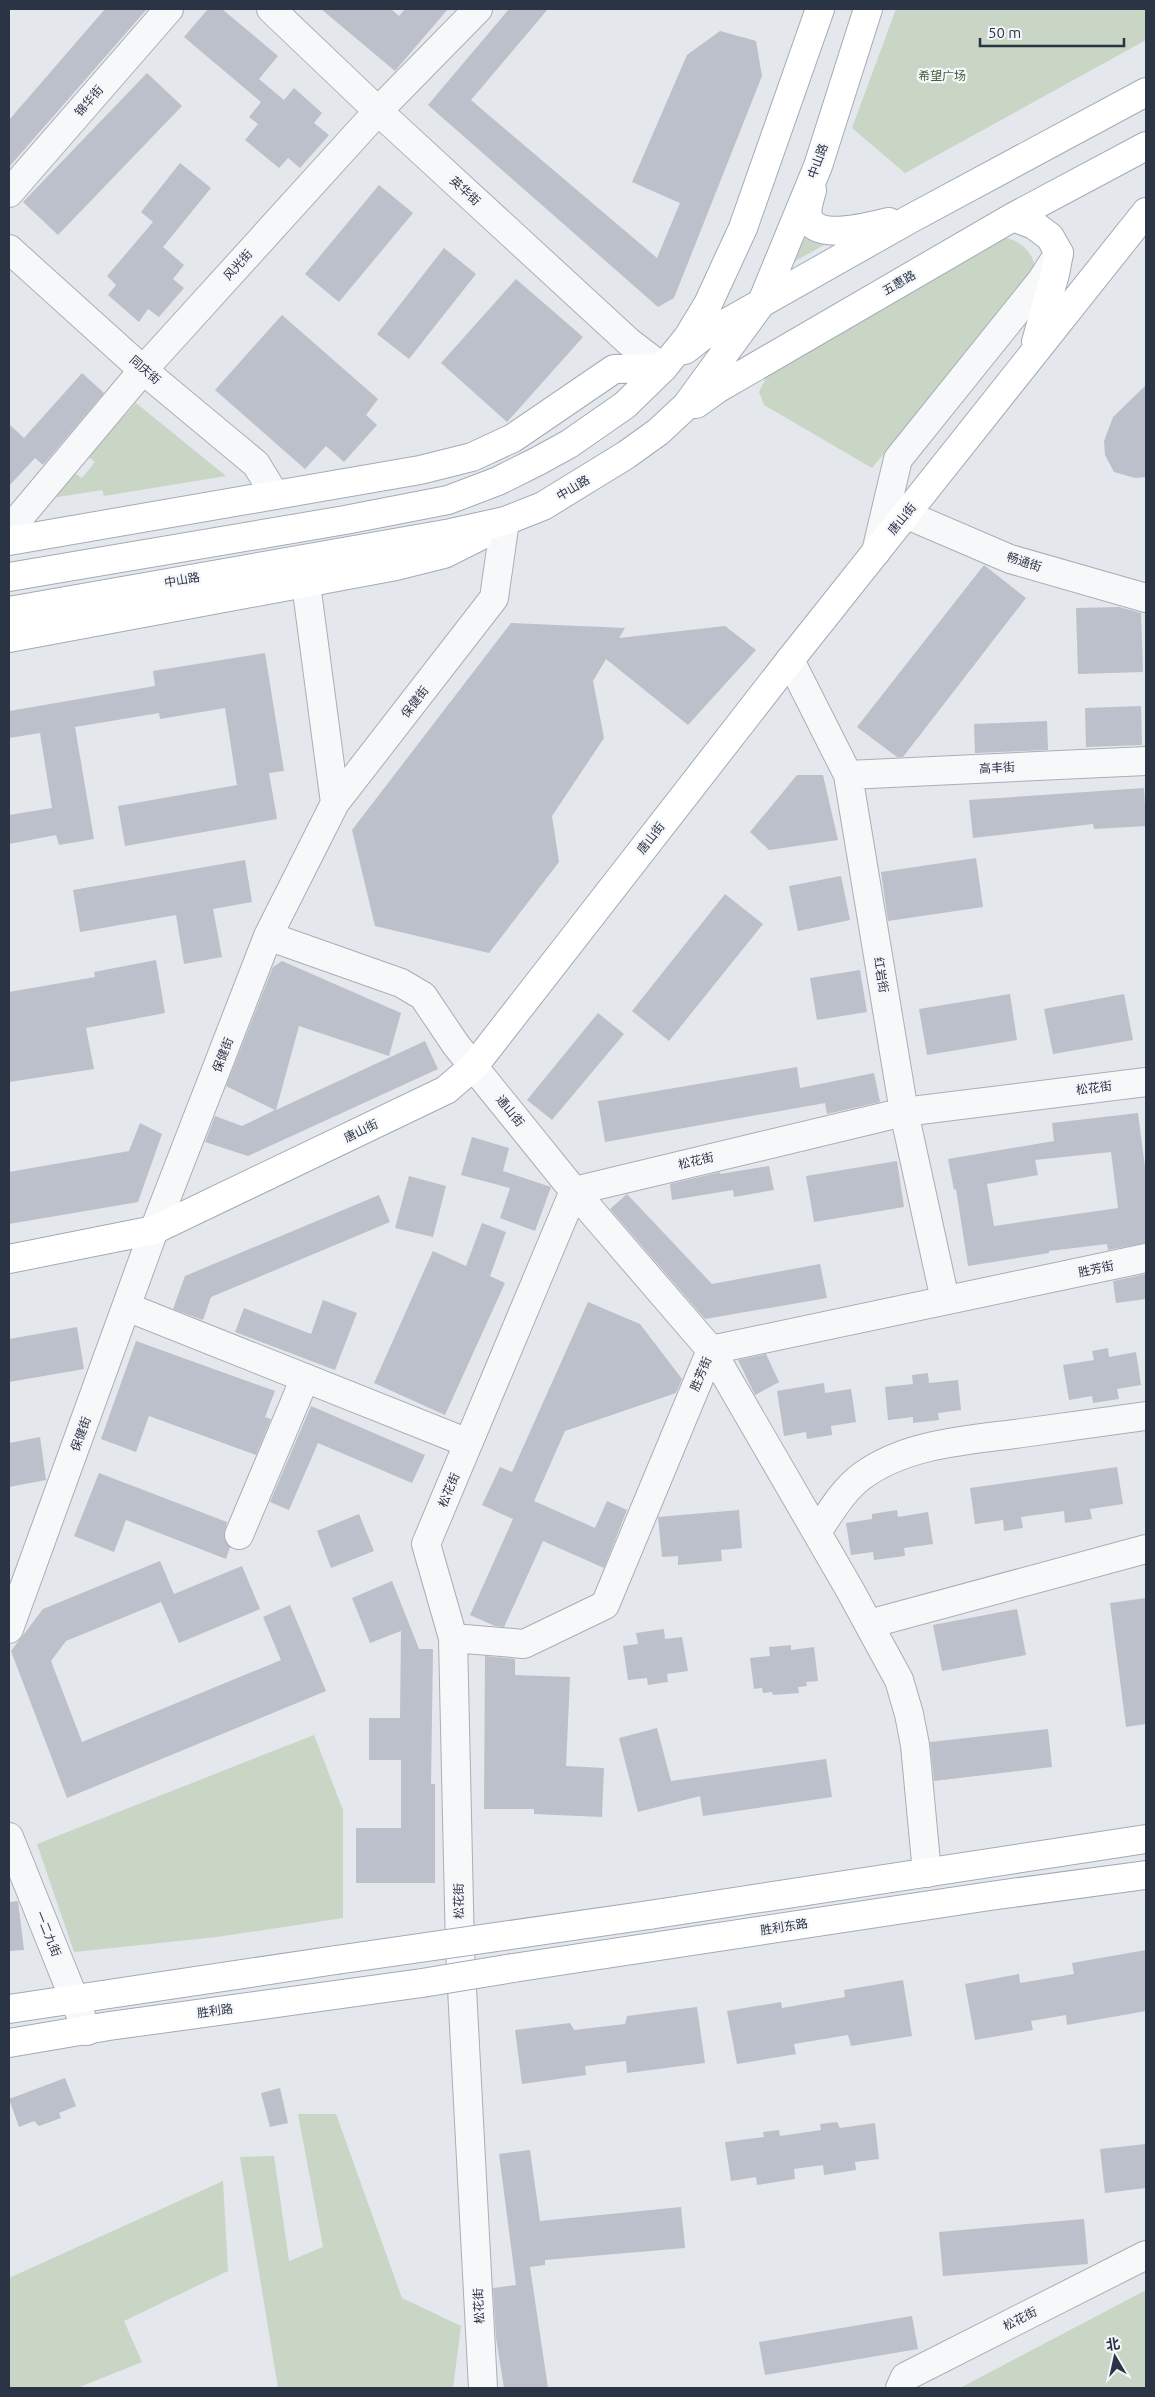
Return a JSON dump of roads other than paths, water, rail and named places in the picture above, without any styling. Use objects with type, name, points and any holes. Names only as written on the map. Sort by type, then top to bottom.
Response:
[{"type":"main road","name":"中山路","points":[[9,611],[305,572],[451,533],[505,521],[543,506],[626,455],[658,432],[686,406],[762,302],[818,166],[868,9]]},
{"type":"main road","points":[[9,541],[420,470],[472,456],[512,438],[535,425],[614,369],[663,368],[688,337],[708,304],[743,228],[818,11]]},
{"type":"main road","points":[[9,577],[345,520],[448,500],[498,481],[569,444],[625,405],[663,368],[703,336],[910,219],[1146,92]]},
{"type":"main road","name":"五惠路","points":[[658,432],[717,389],[1012,217],[1146,146]]},
{"type":"main road","points":[[818,166],[808,205],[808,218],[816,227],[829,231],[849,230],[910,219]]},
{"type":"main road","name":"唐山街","points":[[9,1259],[154,1230],[446,1090],[474,1066],[790,660],[1032,353],[1146,212]]},
{"type":"main road","points":[[1012,217],[1034,226],[1050,236],[1059,253],[1055,274],[1032,353]]},
{"type":"main road","points":[[9,638],[305,572]]},
{"type":"main road","points":[[9,2009],[649,1915],[1146,1839]]},
{"type":"main road","name":"胜利东路","points":[[422,1983],[990,1896],[1146,1875]]},
{"type":"main road","name":"胜利路","points":[[9,2043],[86,2030],[422,1983]]},
{"type":"street","name":"锦华街","points":[[9,192],[169,9]]},
{"type":"street","name":"英华街","points":[[271,9],[378,111],[629,342],[663,368]]},
{"type":"street","name":"风光街","points":[[9,530],[143,370],[378,111],[478,9]]},
{"type":"street","name":"同庆街","points":[[9,249],[143,370],[256,464],[275,495]]},
{"type":"street","points":[[876,552],[898,458],[1040,281],[1059,253]]},
{"type":"street","name":"畅通街","points":[[906,514],[1010,559],[1146,598]]},
{"type":"street","name":"保健街","points":[[9,1630],[154,1230],[268,936],[335,803],[494,598],[505,521]]},
{"type":"street","points":[[305,572],[335,803]]},
{"type":"street","name":"红岩街","points":[[790,660],[848,775],[904,1112],[945,1300]]},
{"type":"street","name":"高丰街","points":[[848,775],[1146,761]]},
{"type":"street","name":"通山街","points":[[268,936],[401,983],[423,996],[456,1045],[574,1191],[710,1350],[817,1532],[899,1680],[909,1714],[917,1765],[928,1873]]},
{"type":"street","name":"松花街","points":[[483,2388],[460,1950],[453,1638],[426,1544],[574,1191],[904,1112],[1146,1082]]},
{"type":"street","name":"胜芳街","points":[[453,1638],[524,1644],[605,1605],[710,1350],[1146,1258]]},
{"type":"street","points":[[127,1307],[468,1443]]},
{"type":"street","points":[[239,1535],[305,1378]]},
{"type":"street","points":[[817,1532],[847,1490],[862,1476],[887,1461],[907,1453],[976,1439],[1146,1416]]},
{"type":"street","points":[[869,1624],[1146,1549]]},
{"type":"street","name":"一二九街","points":[[9,1837],[86,2030]]},
{"type":"street","name":"松花街","points":[[900,2388],[905,2377],[1146,2255]]},
{"type":"park label","name":"希望广场","points":[[942,76]]}]
